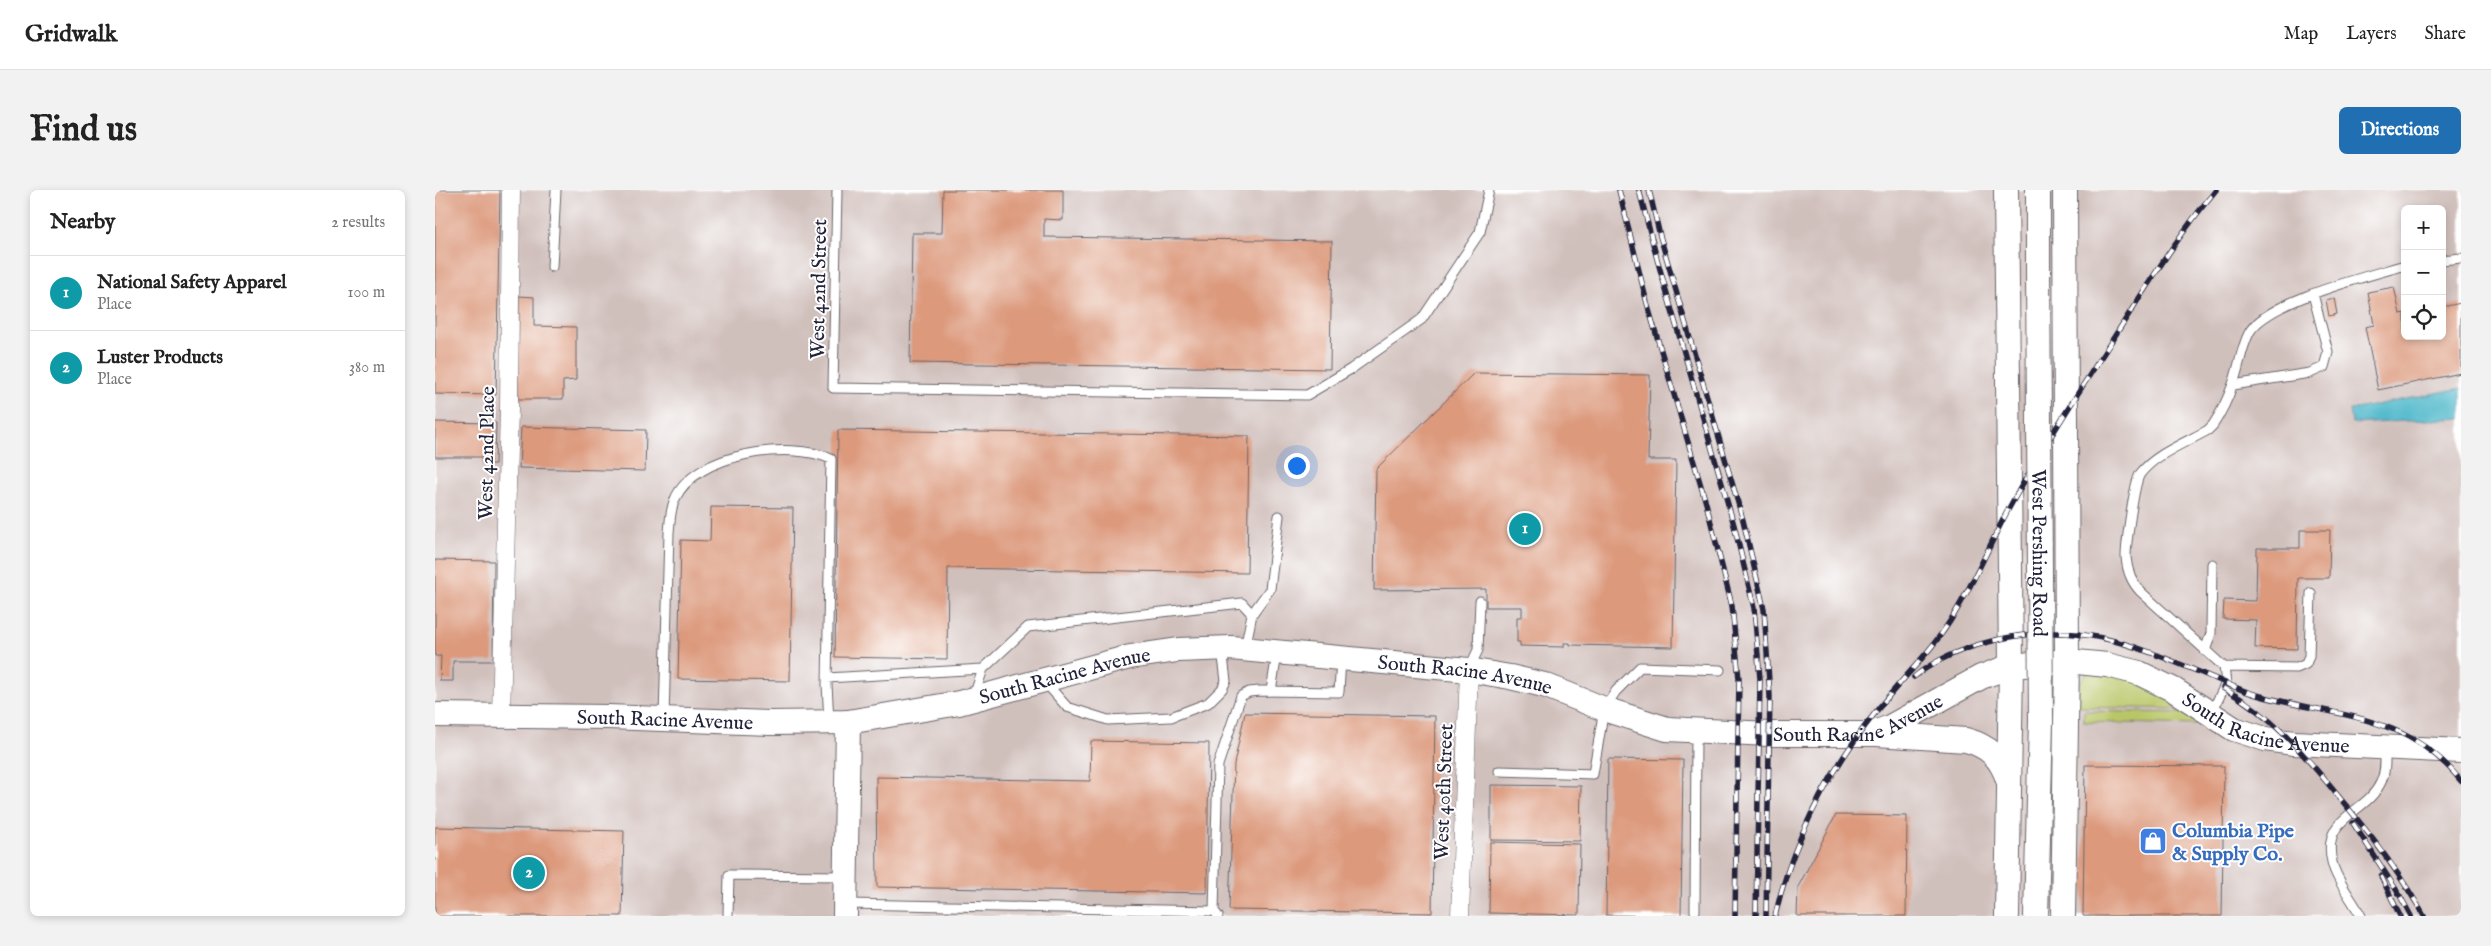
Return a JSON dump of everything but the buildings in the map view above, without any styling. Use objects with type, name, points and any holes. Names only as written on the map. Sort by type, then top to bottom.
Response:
[{"type":"street","name":"West 42nd Place","points":[[501,716],[509,409],[511,190]]},
{"type":"street","points":[[2006,190],[2011,666],[2007,916]]},
{"type":"street","name":"West Pershing Road","points":[[2036,916],[2041,721],[2038,190]]},
{"type":"street","points":[[2063,916],[2067,661],[2065,190]]},
{"type":"street","name":"South Racine Avenue","points":[[435,715],[770,723],[838,722],[909,713],[973,699],[1131,657],[1178,650],[1234,649],[1469,670],[1544,685],[1604,709],[1667,730],[1872,734],[1890,727],[1981,676],[2011,666],[2067,661],[2107,665],[2139,673],[2174,690],[2234,729],[2265,739],[2294,743],[2461,751]]},
{"type":"street","name":"West 40th Street","points":[[1460,916],[1469,670]]},
{"type":"street","points":[[838,722],[846,876],[845,910]]},
{"type":"street","points":[[1872,734],[1966,740],[1979,743],[1993,753],[2003,765],[2009,785]]},
{"type":"lane","points":[[553,267],[556,190]]},
{"type":"lane","name":"West 42nd Street","points":[[837,190],[833,388],[1307,395],[1351,369],[1422,319],[1480,232],[1489,190]]},
{"type":"lane","points":[[2446,260],[2461,258]]},
{"type":"lane","points":[[2311,593],[2309,656],[2306,664],[2297,668],[2224,667],[2135,587],[2126,558],[2139,475],[2152,462],[2208,430],[2219,414],[2233,385],[2242,350],[2251,331],[2258,323],[2275,310],[2313,294],[2401,266]]},
{"type":"lane","points":[[2233,385],[2310,373],[2325,366],[2328,352],[2313,294]]},
{"type":"lane","points":[[664,719],[667,674],[669,533],[671,511],[675,497],[695,475],[722,461],[750,452],[783,450],[819,453],[831,459],[827,678],[838,722]]},
{"type":"lane","points":[[1043,680],[1067,707],[1108,720],[1171,717],[1209,703],[1222,689],[1226,681],[1234,649],[1252,614],[1270,589],[1279,516]]},
{"type":"lane","points":[[2205,651],[2211,633],[2212,564]]},
{"type":"lane","points":[[1469,670],[1478,650],[1480,601]]},
{"type":"lane","points":[[973,699],[983,668],[1028,627],[1242,603],[1252,614]]},
{"type":"lane","points":[[1271,691],[1277,652]]},
{"type":"lane","points":[[845,910],[1216,914],[1218,765],[1241,696],[1249,692],[1271,691],[1339,692],[1341,658]]},
{"type":"lane","points":[[1499,771],[1593,774],[1604,709],[1616,691],[1641,667],[1720,670]]},
{"type":"lane","points":[[2211,714],[2226,683],[2224,667]]},
{"type":"lane","points":[[827,678],[983,668]]},
{"type":"lane","points":[[1695,912],[1696,732]]},
{"type":"lane","points":[[2361,916],[2332,863],[2329,839],[2335,828],[2380,784],[2384,771],[2385,748]]},
{"type":"lane","points":[[728,916],[729,876],[846,876]]},
{"type":"shaded area","points":[[435,190],[2461,190],[2461,388],[2350,409],[2352,424],[2461,418],[2461,916],[435,916]]},
{"type":"green space","points":[[2089,672],[2124,674],[2189,709],[2078,707],[2080,683]]},
{"type":"green space","points":[[2084,711],[2185,713],[2197,724],[2084,722]]},
{"type":"water","points":[[2461,388],[2461,418],[2352,424],[2350,410]]},
{"type":"railway","points":[[1619,190],[1647,303],[1706,503],[1732,606],[1739,679],[1735,916]]},
{"type":"railway","points":[[1639,190],[1657,259],[1734,525],[1754,608],[1760,679],[1756,916]]},
{"type":"railway","points":[[1649,190],[1660,236],[1743,520],[1764,609],[1770,696],[1766,916]]},
{"type":"railway","points":[[1775,916],[1791,862],[1827,784],[1875,713],[1946,627],[1969,588],[2008,510],[2048,442],[2165,259],[2189,224],[2216,190]]},
{"type":"railway","points":[[1914,677],[1932,664],[1953,654],[1996,640],[2053,633],[2079,634],[2103,638],[2152,653],[2250,693],[2367,720],[2393,729],[2417,742],[2440,758],[2461,781]]},
{"type":"railway","points":[[2223,688],[2241,699],[2272,723],[2313,765],[2385,855],[2424,916]]},
{"type":"railway","points":[[2353,823],[2411,916]]},
{"type":"railway","points":[[2381,876],[2400,916]]},
{"type":"place","name":"National Safety Apparel","points":[[1525,529]]},
{"type":"place","name":"Columbia Pipe & Supply Co.","points":[[2153,841]]},
{"type":"place","name":"Luster Products","points":[[529,873]]}]
